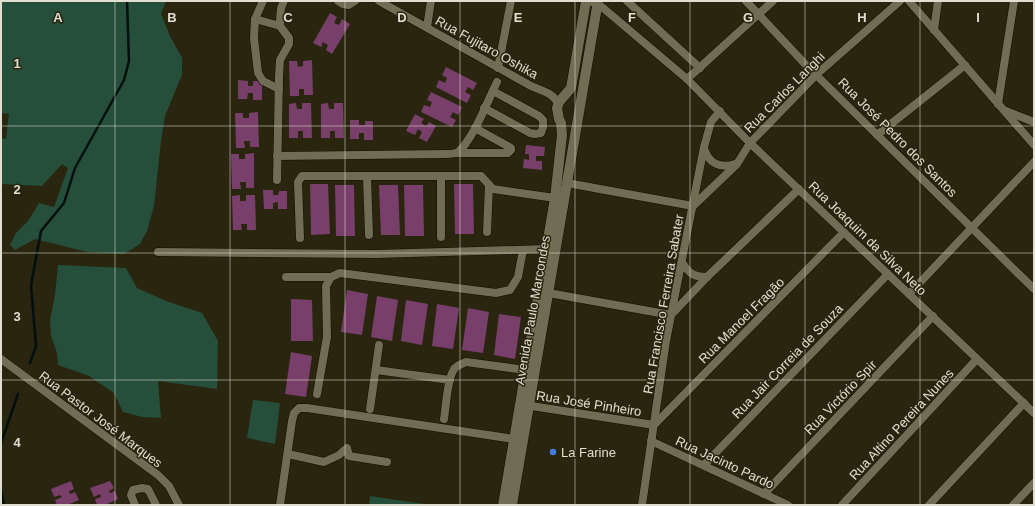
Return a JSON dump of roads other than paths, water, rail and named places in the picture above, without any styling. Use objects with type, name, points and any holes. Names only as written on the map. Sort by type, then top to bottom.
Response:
[{"type":"street","points":[[263,1],[255,20],[254,38],[258,73],[263,81],[278,89]]},
{"type":"street","points":[[277,180],[278,89],[280,60],[289,44],[289,38],[280,26],[281,8],[284,1]]},
{"type":"street","points":[[338,1],[349,5],[355,1]]},
{"type":"street","name":"Rua Fujitaro Oshika","points":[[379,1],[498,68],[554,96],[560,101]]},
{"type":"street","points":[[427,27],[431,1]]},
{"type":"street","points":[[498,68],[510,1]]},
{"type":"street","points":[[560,101],[571,88],[586,1]]},
{"type":"street","points":[[627,1],[700,68]]},
{"type":"street","name":"Rua José Pedro dos Santos","points":[[746,1],[806,65],[817,74],[1034,289]]},
{"type":"street","points":[[688,79],[773,1]]},
{"type":"street","name":"Rua Carlos Langhi","points":[[693,206],[736,164],[750,142],[817,74],[900,1]]},
{"type":"street","points":[[909,1],[1034,145]]},
{"type":"street","points":[[934,30],[938,1]]},
{"type":"street","points":[[1001,107],[1014,1]]},
{"type":"street","name":"Avenida Paulo Marcondes","points":[[508,504],[514,438],[524,405],[526,370],[567,183],[578,120],[595,2]]},
{"type":"street","name":"Rua Joaquim da Silva Neto","points":[[595,2],[688,79],[750,142],[1034,413]]},
{"type":"street","points":[[255,20],[280,26]]},
{"type":"street","points":[[877,135],[965,65]]},
{"type":"street","points":[[456,153],[466,144],[497,82]]},
{"type":"street","points":[[484,108],[530,133],[541,133],[544,127],[543,120],[539,116],[493,91]]},
{"type":"street","points":[[560,101],[569,96],[576,98],[579,103],[579,109]]},
{"type":"street","name":"Avenida Paulo Marcondes","points":[[508,504],[544,292],[547,249],[555,198],[562,136],[562,123],[559,118],[560,101]]},
{"type":"street","points":[[1001,107],[1034,122]]},
{"type":"street","name":"Rua Francisco Ferreira Sabater","points":[[642,505],[666,342],[704,147],[711,122],[720,111]]},
{"type":"street","points":[[562,123],[565,125],[574,125],[578,120]]},
{"type":"street","points":[[277,156],[508,153],[511,150],[511,148],[475,128]]},
{"type":"street","points":[[704,147],[712,163],[727,167],[736,164]]},
{"type":"street","points":[[909,294],[1034,162]]},
{"type":"street","points":[[300,238],[298,182],[302,176],[481,176],[493,189],[555,198]]},
{"type":"street","points":[[441,176],[441,237]]},
{"type":"street","points":[[367,177],[369,235]]},
{"type":"street","points":[[567,183],[693,206]]},
{"type":"street","points":[[487,232],[489,185]]},
{"type":"street","points":[[544,292],[671,315],[799,189]]},
{"type":"street","name":"Rua Manoel Fragão","points":[[654,425],[844,232]]},
{"type":"street","points":[[158,252],[377,254],[547,249]]},
{"type":"street","points":[[286,277],[331,277],[340,273],[496,294],[510,290],[518,277],[523,250]]},
{"type":"street","points":[[682,262],[687,270],[692,274],[699,277],[708,277]]},
{"type":"street","name":"Rua Jair Correia de Souza","points":[[704,465],[888,274]]},
{"type":"street","points":[[317,394],[327,337],[326,286],[331,277]]},
{"type":"street","name":"Rua Victório Spir","points":[[764,494],[933,316]]},
{"type":"street","points":[[370,409],[380,345]]},
{"type":"street","name":"Rua Pastor José Marques","points":[[1,359],[158,475],[168,486],[179,505]]},
{"type":"street","name":"Rua Altino Pereira Nunes","points":[[842,505],[977,359]]},
{"type":"street","points":[[444,419],[450,380],[453,371],[458,366],[466,362],[526,370]]},
{"type":"street","points":[[376,370],[450,380]]},
{"type":"street","points":[[929,505],[1024,403]]},
{"type":"street","name":"Rua José Pinheiro","points":[[524,405],[654,425]]},
{"type":"street","points":[[280,505],[292,420],[294,413],[299,408],[514,438]]},
{"type":"street","name":"Rua Jacinto Pardo","points":[[651,441],[788,505]]},
{"type":"street","points":[[288,454],[324,462],[339,455],[347,448],[349,456],[387,462]]},
{"type":"street","points":[[1014,505],[1034,483]]},
{"type":"street","points":[[135,505],[131,495],[133,490],[142,488],[148,489],[156,505]]},
{"type":"street","points":[[508,504],[515,505]]},
{"type":"waterway","points":[[30,363],[36,346],[31,285],[41,231],[64,203],[75,168],[124,80],[129,61],[127,1]]},
{"type":"waterway","points":[[1,443],[18,394]]},
{"type":"waterway","points":[[1,490],[4,505]]},
{"type":"place","name":"La Farine","points":[[553,452]]}]
